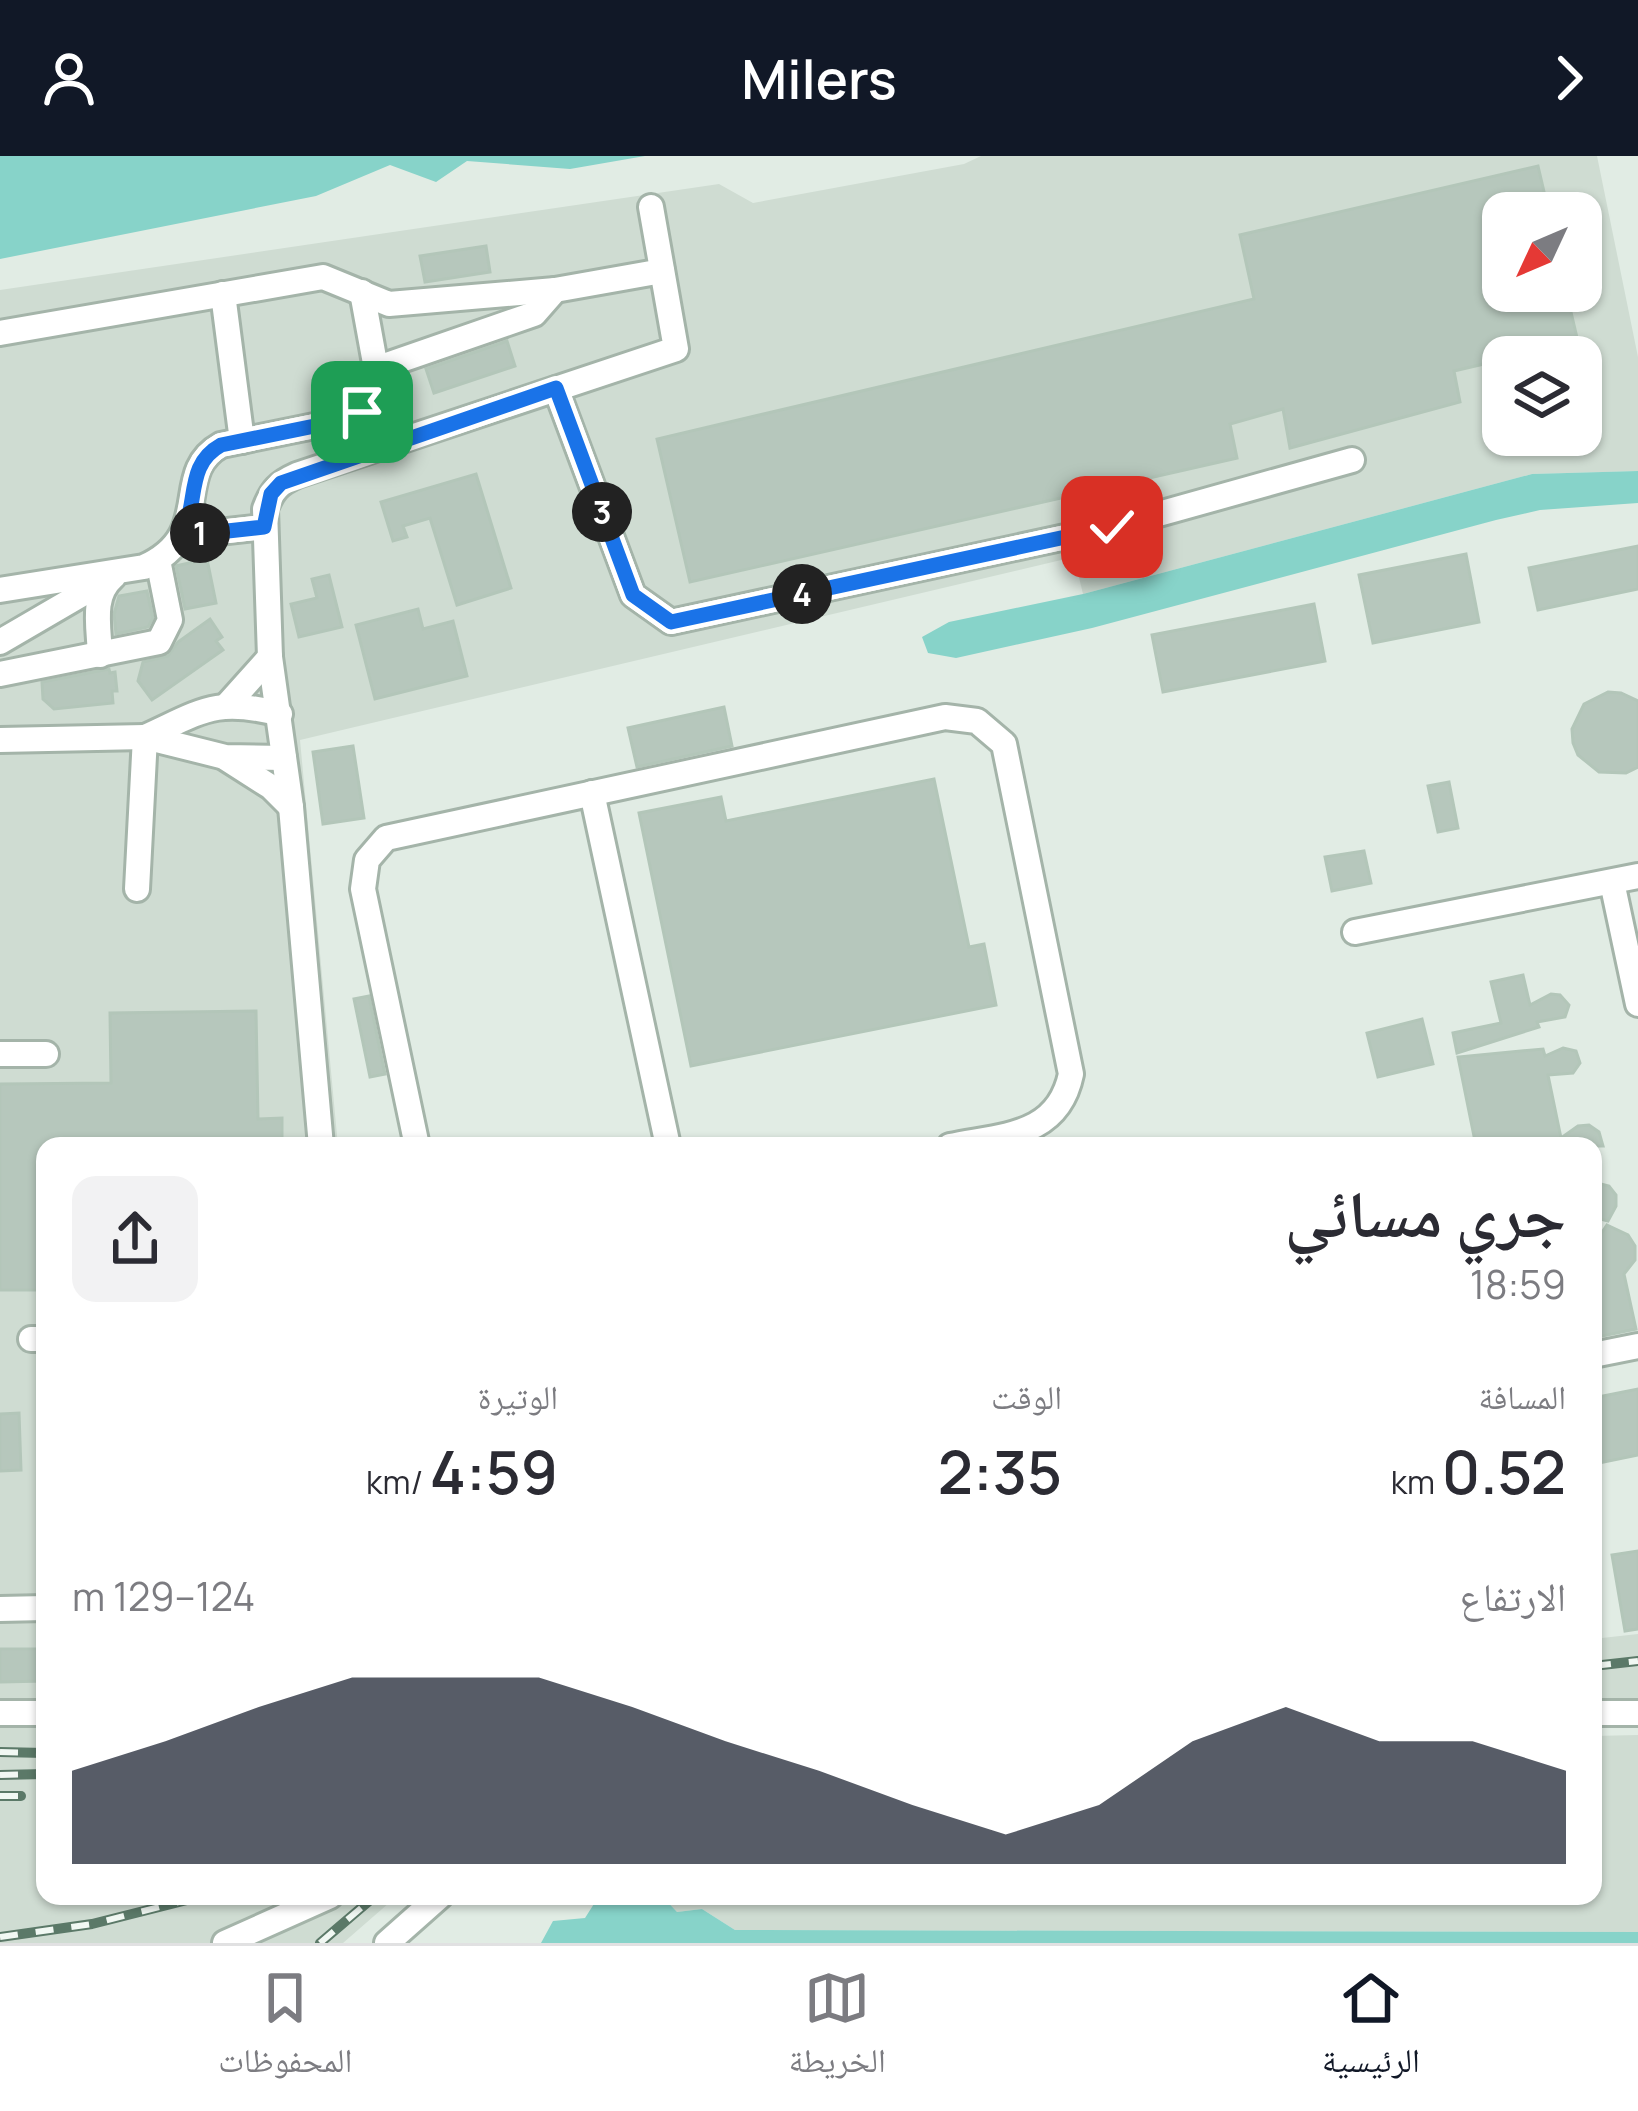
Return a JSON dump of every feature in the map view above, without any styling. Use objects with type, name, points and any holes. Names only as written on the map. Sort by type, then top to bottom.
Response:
[{"type":"street","points":[[320,1137],[291,807],[270,657],[264,527],[271,494],[281,483],[676,349],[651,207]]},
{"type":"street","points":[[0,333],[323,277],[389,304],[555,290],[662,271]]},
{"type":"street","points":[[378,368],[534,314],[555,290]]},
{"type":"street","points":[[0,642],[121,573],[158,560],[182,536],[190,519],[200,460],[221,445],[349,419],[373,400],[379,385],[378,368],[362,292]]},
{"type":"street","points":[[223,294],[242,441]]},
{"type":"street","points":[[556,388],[633,595],[671,622],[1112,527],[1352,460]]},
{"type":"street","points":[[182,536],[264,527]]},
{"type":"street","points":[[0,674],[159,642],[170,620],[158,560]]},
{"type":"street","points":[[0,590],[121,573]]},
{"type":"street","points":[[100,655],[98,602],[121,573]]},
{"type":"street","points":[[228,704],[270,657]]},
{"type":"street","points":[[145,737],[228,704],[280,714]]},
{"type":"street","points":[[415,1137],[363,889],[367,860],[386,838],[945,717],[977,721],[1004,744],[1071,1074],[1066,1097],[1048,1119],[1029,1130],[994,1137]]},
{"type":"street","points":[[136,889],[145,737]]},
{"type":"street","points":[[0,740],[145,737],[225,758],[284,758]]},
{"type":"street","points":[[225,758],[271,787],[291,807]]},
{"type":"street","points":[[592,794],[666,1137]]},
{"type":"street","points":[[1355,932],[1638,876]]},
{"type":"street","points":[[1612,882],[1638,1004]]},
{"type":"street","points":[[0,1054],[46,1054]]},
{"type":"street","points":[[1602,1353],[1638,1346]]},
{"type":"street","points":[[0,1609],[36,1608]]},
{"type":"street","points":[[0,1714],[36,1713]]},
{"type":"street","points":[[1602,1713],[1638,1713]]},
{"type":"street","points":[[225,1943],[310,1905]]},
{"type":"street","points":[[387,1943],[430,1905]]},
{"type":"shaded area","points":[[981,156],[1597,156],[1638,357],[1638,471],[1532,474],[1083,594],[1074,557],[300,740],[337,1137],[36,1137],[36,1905],[387,1905],[343,1943],[0,1943],[0,290],[719,184],[753,203],[964,164]]},
{"type":"shaded area","points":[[1638,1634],[1638,1702],[1602,1703],[1602,1638]]},
{"type":"shaded area","points":[[1638,1735],[1638,1932],[735,1930],[702,1909],[677,1912],[670,1905],[1602,1905],[1602,1736]]},
{"type":"water","points":[[0,156],[645,156],[570,169],[467,161],[436,182],[390,165],[316,196],[0,259]]},
{"type":"water","points":[[1638,471],[1638,503],[1540,510],[1496,520],[1092,628],[956,658],[928,653],[922,637],[949,622],[1083,594],[1532,474]]},
{"type":"water","points":[[593,1905],[670,1905],[677,1912],[702,1909],[735,1930],[1638,1932],[1638,1943],[541,1943],[553,1921],[585,1918]]},
{"type":"building","points":[[1538,166],[1544,192],[1482,192],[1482,312],[1571,312],[1577,336],[1482,336],[1482,364],[1454,371],[1460,402],[1290,448],[1283,409],[1230,424],[1237,458],[690,582],[657,439],[1254,299],[1240,235]]},
{"type":"building","points":[[486,246],[490,272],[425,282],[420,256]]},
{"type":"building","points":[[507,341],[515,366],[434,393],[426,369]]},
{"type":"building","points":[[476,474],[511,588],[457,605],[430,518],[403,526],[407,537],[393,541],[381,502]]},
{"type":"building","points":[[1638,546],[1638,589],[1538,610],[1529,568]]},
{"type":"building","points":[[1466,554],[1479,622],[1373,643],[1359,575]]},
{"type":"building","points":[[207,559],[216,603],[185,609],[176,566]]},
{"type":"building","points":[[329,575],[342,627],[299,637],[291,604],[317,598],[312,579]]},
{"type":"building","points":[[147,591],[153,618],[148,627],[116,634],[119,596]]},
{"type":"building","points":[[1314,604],[1325,661],[1163,692],[1152,635]]},
{"type":"building","points":[[418,609],[423,629],[453,621],[467,676],[375,699],[356,625]]},
{"type":"building","points":[[210,619],[222,637],[216,641],[223,650],[152,700],[138,681],[143,662],[168,656],[178,642]]},
{"type":"building","points":[[109,669],[115,672],[113,703],[54,709],[43,699],[42,682]]},
{"type":"building","points":[[1608,692],[1638,701],[1638,767],[1626,773],[1599,772],[1578,755],[1573,743],[1572,729],[1584,704]]},
{"type":"building","points":[[724,707],[732,746],[637,767],[628,728]]},
{"type":"building","points":[[353,746],[364,818],[323,824],[313,752]]},
{"type":"building","points":[[934,779],[969,947],[984,944],[996,1005],[691,1066],[639,813],[721,797],[726,821]]},
{"type":"building","points":[[1449,782],[1458,828],[1438,832],[1428,786]]},
{"type":"building","points":[[1364,851],[1371,883],[1332,891],[1325,857]]},
{"type":"building","points":[[1523,975],[1530,1005],[1551,994],[1560,995],[1569,1005],[1565,1017],[1537,1022],[1539,1027],[1457,1053],[1453,1033],[1501,1023],[1491,982]]},
{"type":"building","points":[[369,996],[385,1074],[370,1077],[354,999]]},
{"type":"building","points":[[256,1011],[258,1119],[282,1118],[282,1137],[36,1137],[36,1290],[0,1290],[0,1084],[111,1083],[110,1013]]},
{"type":"building","points":[[1422,1019],[1433,1064],[1378,1077],[1367,1033]]},
{"type":"building","points":[[1563,1048],[1576,1051],[1580,1063],[1573,1073],[1548,1075],[1561,1137],[1474,1137],[1458,1057],[1543,1049],[1545,1056]]},
{"type":"building","points":[[1589,1125],[1600,1137],[1562,1137],[1578,1126]]},
{"type":"building","points":[[1602,1184],[1616,1195],[1608,1221],[1602,1219]]},
{"type":"building","points":[[1607,1225],[1628,1235],[1635,1246],[1635,1260],[1624,1274],[1636,1329],[1602,1336],[1602,1232]]},
{"type":"building","points":[[1638,1389],[1638,1455],[1602,1462],[1602,1396]]},
{"type":"building","points":[[19,1413],[21,1470],[0,1471],[0,1414]]},
{"type":"building","points":[[1638,1551],[1638,1629],[1625,1631],[1612,1555]]},
{"type":"building","points":[[0,1649],[36,1649],[36,1681],[0,1682]]},
{"type":"railway","points":[[1602,1665],[1638,1661]]},
{"type":"railway","points":[[0,1752],[36,1753]]},
{"type":"railway","points":[[0,1775],[36,1774]]},
{"type":"railway","points":[[0,1796],[21,1796]]},
{"type":"railway","points":[[0,1937],[92,1924],[167,1905]]},
{"type":"railway","points":[[320,1943],[364,1905]]},
{"type":"route","points":[[362,412],[349,419],[221,445],[210,452],[195,473],[193,507],[182,536],[264,527],[265,509],[281,483],[556,388],[633,595],[671,622],[1112,527]]}]
